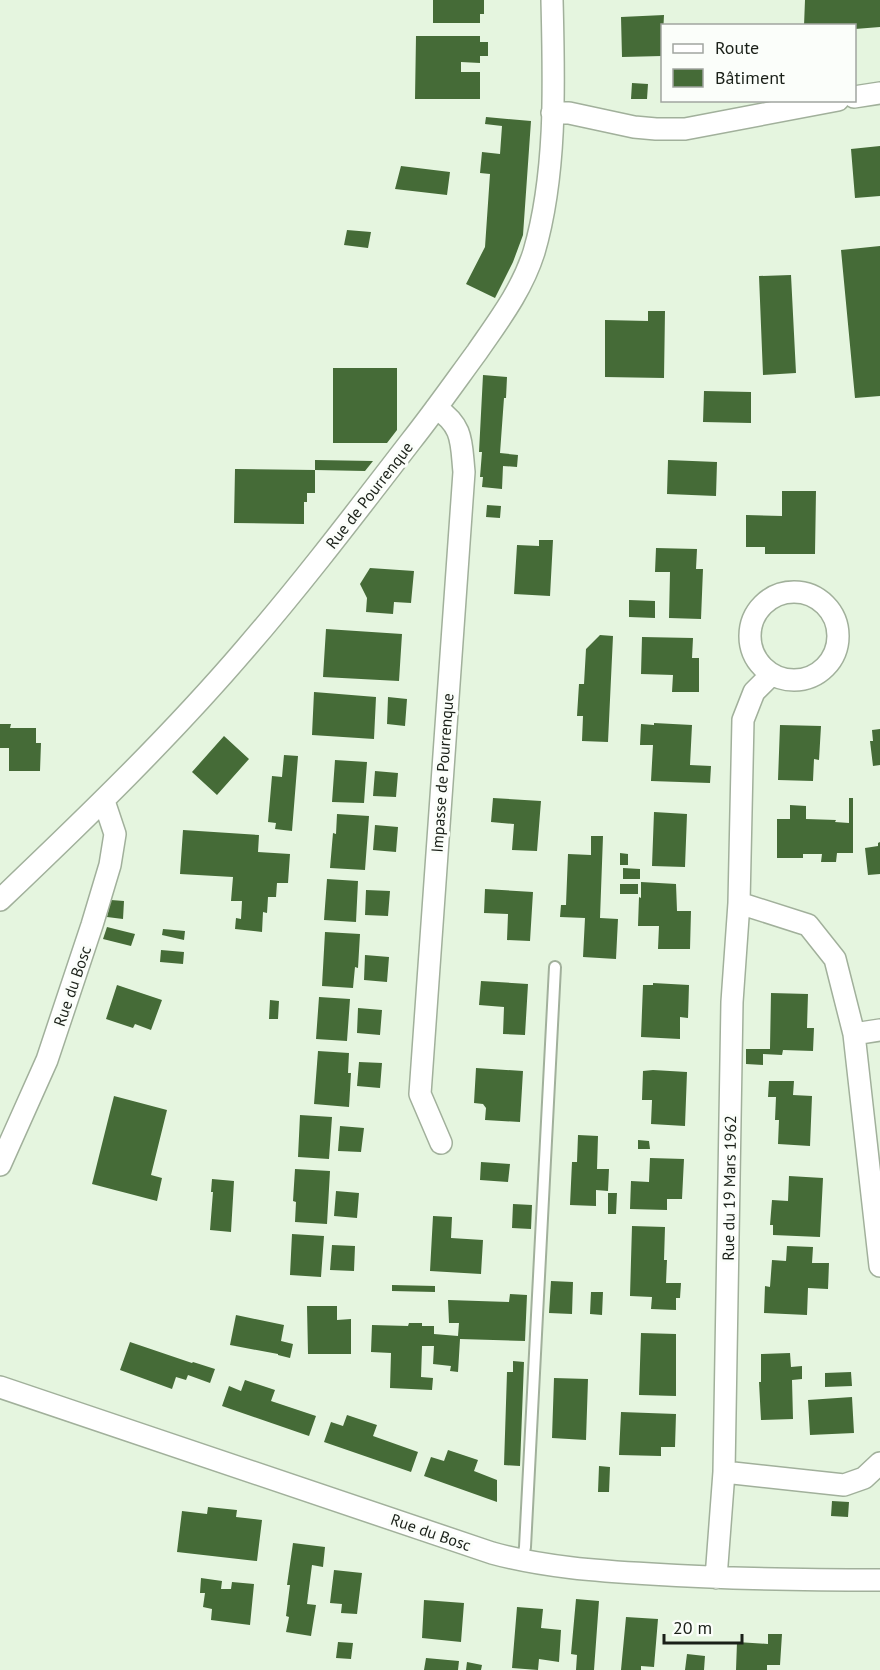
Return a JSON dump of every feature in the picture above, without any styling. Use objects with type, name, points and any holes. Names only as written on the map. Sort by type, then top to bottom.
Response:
[{"type":"street","name":"Rue de Pourrenque","points":[[0,900],[104,801],[245,650],[308,575],[436,408],[521,285],[534,252],[553,148],[552,0]]},
{"type":"street","points":[[856,97],[880,93]]},
{"type":"street","points":[[552,113],[569,113],[645,128],[685,129],[827,102]]},
{"type":"street","name":"Impasse de Pourrenque","points":[[436,408],[451,417],[460,436],[464,472],[420,1094],[441,1143]]},
{"type":"street","points":[[795,591],[810,594],[823,602],[832,613],[838,626],[838,641],[834,655],[826,667],[814,676],[800,680],[786,680],[771,675],[760,666],[749,639],[751,624],[757,610],[768,600],[781,594],[795,591]]},
{"type":"street","name":"Rue du 19 Mars 1962","points":[[717,1578],[724,1472],[732,1002],[739,903],[743,720],[754,692],[771,675]]},
{"type":"street","name":"Rue du Bosc","points":[[0,1165],[46,1060],[110,865],[115,834],[104,801]]},
{"type":"street","points":[[739,903],[808,925],[834,959],[854,1034],[880,1266]]},
{"type":"street","points":[[854,1034],[880,1030]]},
{"type":"street","name":"Rue du Bosc","points":[[0,1387],[522,1562],[602,1572],[717,1578],[880,1580]]},
{"type":"street","points":[[724,1472],[844,1485],[864,1478],[880,1463]]},
{"type":"lane","points":[[522,1562],[525,1548],[555,967]]},
{"type":"building","points":[[433,0],[484,0],[484,14],[480,14],[480,23],[433,23]]},
{"type":"building","points":[[805,0],[880,0],[880,27],[856,29],[856,24],[804,24]]},
{"type":"building","points":[[664,15],[664,24],[661,24],[661,56],[622,57],[621,17]]},
{"type":"building","points":[[416,36],[480,36],[480,42],[488,42],[488,56],[480,56],[480,63],[461,62],[461,72],[480,72],[480,99],[415,99]]},
{"type":"building","points":[[632,83],[648,84],[647,99],[631,99]]},
{"type":"building","points":[[486,117],[531,121],[523,235],[513,262],[495,298],[466,284],[485,247],[490,174],[480,173],[482,152],[500,154],[502,126],[485,124]]},
{"type":"building","points":[[880,146],[880,196],[855,198],[851,149]]},
{"type":"building","points":[[401,166],[450,172],[447,195],[395,189]]},
{"type":"building","points":[[347,230],[371,232],[368,248],[344,245]]},
{"type":"building","points":[[880,246],[880,396],[855,398],[841,250]]},
{"type":"building","points":[[791,275],[796,373],[763,375],[759,276]]},
{"type":"building","points":[[648,311],[665,311],[664,378],[605,377],[605,320],[648,321]]},
{"type":"building","points":[[333,368],[397,368],[397,430],[387,443],[333,443]]},
{"type":"building","points":[[483,375],[507,377],[500,453],[518,455],[517,467],[503,466],[502,489],[482,487],[483,477],[480,477]]},
{"type":"building","points":[[704,391],[751,392],[751,423],[703,422]]},
{"type":"building","points":[[315,460],[373,461],[365,471],[315,470]]},
{"type":"building","points":[[668,460],[717,462],[716,496],[667,494]]},
{"type":"building","points":[[235,469],[315,470],[315,493],[307,493],[307,502],[304,502],[304,524],[234,523]]},
{"type":"building","points":[[782,491],[816,491],[815,554],[765,554],[765,547],[746,547],[746,515],[782,516]]},
{"type":"building","points":[[487,505],[501,506],[500,518],[486,517]]},
{"type":"building","points":[[539,540],[553,540],[550,596],[514,594],[517,545],[539,546]]},
{"type":"building","points":[[656,548],[697,549],[696,569],[703,569],[701,619],[669,618],[670,572],[655,572]]},
{"type":"building","points":[[370,568],[414,571],[411,603],[394,602],[393,614],[366,612],[367,598],[360,584]]},
{"type":"building","points":[[629,600],[655,601],[655,618],[629,617]]},
{"type":"building","points":[[326,629],[402,634],[399,681],[323,677]]},
{"type":"building","points":[[600,635],[613,636],[608,742],[582,741],[583,716],[577,716],[579,684],[584,684],[586,649]]},
{"type":"building","points":[[642,637],[693,638],[692,658],[699,658],[699,692],[672,692],[673,675],[641,674]]},
{"type":"building","points":[[314,692],[376,697],[374,739],[312,735]]},
{"type":"building","points":[[388,697],[407,699],[405,726],[387,724]]},
{"type":"building","points":[[654,723],[692,725],[690,765],[711,766],[710,783],[651,781],[653,745],[640,745],[641,724],[654,725]]},
{"type":"building","points":[[0,724],[11,724],[10,728],[36,728],[36,743],[41,743],[40,771],[9,771],[9,748],[0,748]]},
{"type":"building","points":[[780,725],[821,726],[819,760],[814,759],[813,781],[778,780]]},
{"type":"building","points":[[880,729],[880,765],[873,766],[870,741],[873,741],[872,730]]},
{"type":"building","points":[[224,736],[249,759],[217,795],[192,772]]},
{"type":"building","points":[[284,755],[298,756],[292,831],[275,829],[276,823],[268,822],[272,776],[282,777]]},
{"type":"building","points":[[335,760],[367,762],[364,803],[332,802]]},
{"type":"building","points":[[375,771],[398,773],[396,797],[373,796]]},
{"type":"building","points":[[493,798],[541,801],[537,851],[512,850],[514,824],[491,822]]},
{"type":"building","points":[[849,798],[853,798],[853,853],[837,853],[836,862],[821,862],[822,854],[803,854],[803,858],[777,858],[777,819],[790,819],[790,805],[806,806],[806,819],[849,823]]},
{"type":"building","points":[[654,812],[687,814],[685,867],[652,866]]},
{"type":"building","points":[[337,814],[369,816],[365,870],[330,868]]},
{"type":"building","points":[[375,825],[398,827],[396,852],[373,850]]},
{"type":"building","points":[[183,830],[259,835],[258,852],[290,854],[288,883],[277,883],[276,897],[268,897],[267,913],[263,912],[262,932],[235,929],[236,918],[241,919],[242,901],[231,901],[233,877],[180,874]]},
{"type":"building","points":[[591,836],[603,836],[600,918],[618,919],[616,959],[583,957],[585,918],[560,917],[561,905],[566,905],[568,854],[591,855]]},
{"type":"building","points":[[880,842],[880,874],[868,875],[865,848],[878,846]]},
{"type":"building","points":[[620,853],[628,854],[628,865],[620,865]]},
{"type":"building","points":[[623,868],[640,869],[640,879],[623,879]]},
{"type":"building","points":[[327,879],[358,881],[356,922],[324,920]]},
{"type":"building","points":[[641,882],[676,884],[677,911],[691,911],[690,949],[658,949],[659,926],[638,926]]},
{"type":"building","points":[[620,884],[638,884],[638,894],[620,894]]},
{"type":"building","points":[[485,889],[533,892],[530,941],[507,940],[508,914],[484,913]]},
{"type":"building","points":[[366,890],[390,891],[388,916],[365,915]]},
{"type":"building","points":[[111,900],[124,901],[123,919],[107,917]]},
{"type":"building","points":[[107,927],[135,934],[131,946],[103,939]]},
{"type":"building","points":[[163,929],[185,931],[184,940],[162,935]]},
{"type":"building","points":[[325,932],[360,934],[358,968],[355,967],[353,988],[322,986]]},
{"type":"building","points":[[161,950],[184,952],[183,964],[160,962]]},
{"type":"building","points":[[365,955],[389,957],[387,982],[364,980]]},
{"type":"building","points":[[481,981],[528,984],[525,1035],[503,1034],[504,1007],[479,1005]]},
{"type":"building","points":[[653,983],[689,985],[688,1018],[680,1017],[680,1039],[641,1037],[643,985],[653,985]]},
{"type":"building","points":[[117,985],[162,1000],[151,1030],[135,1024],[133,1028],[106,1019]]},
{"type":"building","points":[[771,993],[808,994],[807,1028],[814,1028],[813,1051],[783,1050],[782,1055],[763,1054],[763,1065],[746,1064],[746,1049],[770,1049]]},
{"type":"building","points":[[319,997],[350,999],[347,1041],[316,1039]]},
{"type":"building","points":[[270,1000],[279,1001],[278,1019],[269,1019]]},
{"type":"building","points":[[358,1008],[382,1010],[380,1035],[357,1033]]},
{"type":"building","points":[[318,1051],[349,1053],[348,1073],[351,1073],[349,1107],[314,1104]]},
{"type":"building","points":[[359,1062],[382,1063],[380,1088],[357,1086]]},
{"type":"building","points":[[476,1068],[523,1071],[520,1122],[485,1120],[486,1108],[483,1104],[474,1103]]},
{"type":"building","points":[[643,1071],[687,1072],[685,1126],[651,1124],[652,1100],[642,1100]]},
{"type":"building","points":[[769,1081],[794,1081],[793,1095],[812,1096],[810,1146],[778,1144],[779,1120],[775,1120],[776,1097],[768,1097]]},
{"type":"building","points":[[114,1096],[167,1110],[151,1175],[162,1178],[157,1201],[92,1184]]},
{"type":"building","points":[[300,1115],[332,1117],[329,1159],[298,1157]]},
{"type":"building","points":[[340,1126],[364,1128],[361,1152],[338,1151]]},
{"type":"building","points":[[578,1135],[598,1136],[597,1169],[609,1169],[608,1191],[596,1190],[596,1206],[570,1205],[572,1162],[577,1162]]},
{"type":"building","points":[[638,1140],[649,1141],[650,1149],[638,1149]]},
{"type":"building","points":[[650,1158],[684,1159],[682,1199],[667,1199],[667,1210],[630,1209],[631,1181],[649,1182]]},
{"type":"building","points":[[481,1162],[510,1164],[508,1182],[480,1180]]},
{"type":"building","points":[[295,1169],[330,1171],[327,1224],[295,1222],[296,1202],[293,1201]]},
{"type":"building","points":[[789,1176],[823,1178],[820,1237],[773,1235],[773,1225],[770,1225],[772,1200],[788,1201]]},
{"type":"building","points":[[212,1179],[234,1181],[231,1232],[210,1230]]},
{"type":"building","points":[[336,1191],[359,1193],[357,1218],[334,1216]]},
{"type":"building","points":[[608,1193],[617,1193],[616,1214],[608,1214]]},
{"type":"building","points":[[513,1204],[532,1205],[531,1229],[512,1228]]},
{"type":"building","points":[[433,1216],[452,1217],[451,1238],[483,1240],[481,1274],[430,1271]]},
{"type":"building","points":[[632,1226],[665,1227],[666,1283],[681,1283],[680,1298],[676,1298],[676,1310],[651,1309],[652,1297],[630,1296]]},
{"type":"building","points":[[292,1234],[324,1236],[321,1277],[290,1275]]},
{"type":"building","points":[[332,1245],[355,1246],[354,1271],[330,1270]]},
{"type":"building","points":[[787,1246],[813,1247],[812,1263],[829,1263],[828,1289],[808,1288],[807,1315],[764,1313],[765,1286],[770,1287],[772,1260],[786,1261]]},
{"type":"building","points":[[551,1281],[573,1282],[572,1314],[549,1313]]},
{"type":"building","points":[[392,1285],[435,1286],[435,1292],[392,1291]]},
{"type":"building","points":[[591,1292],[603,1292],[602,1315],[590,1314]]},
{"type":"building","points":[[510,1294],[527,1295],[525,1341],[460,1339],[458,1372],[450,1371],[451,1366],[433,1364],[434,1346],[422,1346],[421,1377],[433,1378],[432,1390],[390,1388],[391,1353],[371,1352],[372,1325],[408,1326],[409,1323],[422,1323],[422,1326],[434,1326],[434,1334],[458,1336],[459,1323],[449,1323],[448,1300],[509,1302]]},
{"type":"building","points":[[307,1306],[337,1306],[337,1320],[351,1319],[351,1354],[308,1354]]},
{"type":"building","points":[[236,1315],[284,1325],[281,1341],[293,1344],[290,1358],[230,1345]]},
{"type":"building","points":[[641,1333],[676,1334],[676,1396],[639,1395]]},
{"type":"building","points":[[130,1342],[215,1369],[210,1383],[188,1375],[186,1380],[176,1377],[172,1389],[120,1370]]},
{"type":"building","points":[[790,1353],[791,1367],[802,1366],[802,1379],[792,1380],[793,1419],[761,1420],[759,1382],[761,1382],[761,1354]]},
{"type":"building","points":[[513,1361],[524,1362],[520,1466],[504,1465],[507,1372],[513,1372]]},
{"type":"building","points":[[851,1372],[852,1386],[825,1387],[825,1373]]},
{"type":"building","points":[[554,1378],[588,1379],[586,1440],[552,1438]]},
{"type":"building","points":[[245,1380],[275,1390],[271,1401],[316,1416],[309,1436],[222,1406],[229,1386],[241,1391]]},
{"type":"building","points":[[852,1397],[854,1433],[810,1435],[808,1400]]},
{"type":"building","points":[[621,1412],[676,1414],[675,1447],[661,1447],[661,1456],[619,1455]]},
{"type":"building","points":[[347,1415],[377,1425],[373,1436],[418,1452],[411,1472],[324,1442],[331,1422],[343,1426]]},
{"type":"building","points":[[448,1450],[478,1460],[474,1471],[497,1480],[497,1502],[424,1476],[431,1457],[444,1461]]},
{"type":"building","points":[[599,1466],[610,1467],[609,1492],[598,1492]]},
{"type":"building","points":[[832,1501],[849,1502],[848,1517],[831,1516]]},
{"type":"building","points":[[208,1507],[237,1510],[236,1517],[262,1520],[257,1561],[177,1552],[182,1511],[207,1514]]},
{"type":"building","points":[[293,1543],[325,1547],[323,1567],[312,1565],[307,1604],[316,1605],[311,1636],[286,1632],[290,1585],[287,1585]]},
{"type":"building","points":[[334,1570],[362,1573],[357,1614],[341,1613],[342,1604],[330,1603]]},
{"type":"building","points":[[201,1578],[222,1581],[221,1589],[231,1589],[232,1582],[254,1584],[250,1625],[211,1620],[212,1609],[203,1607],[205,1593],[200,1593]]},
{"type":"building","points":[[576,1599],[599,1601],[594,1670],[576,1670],[577,1655],[571,1654]]},
{"type":"building","points":[[424,1600],[464,1603],[461,1642],[422,1638]]},
{"type":"building","points":[[517,1607],[543,1609],[541,1628],[561,1630],[559,1662],[539,1659],[538,1670],[512,1668]]},
{"type":"building","points":[[626,1617],[658,1619],[654,1667],[641,1666],[641,1670],[621,1670]]},
{"type":"building","points":[[768,1634],[782,1634],[780,1665],[767,1665],[767,1670],[736,1670],[737,1642],[768,1644]]},
{"type":"building","points":[[338,1642],[353,1643],[351,1659],[336,1658]]},
{"type":"building","points":[[687,1654],[705,1656],[704,1670],[685,1670]]},
{"type":"building","points":[[426,1658],[459,1661],[458,1670],[424,1670]]},
{"type":"building","points":[[467,1662],[482,1665],[481,1670],[466,1670]]}]
